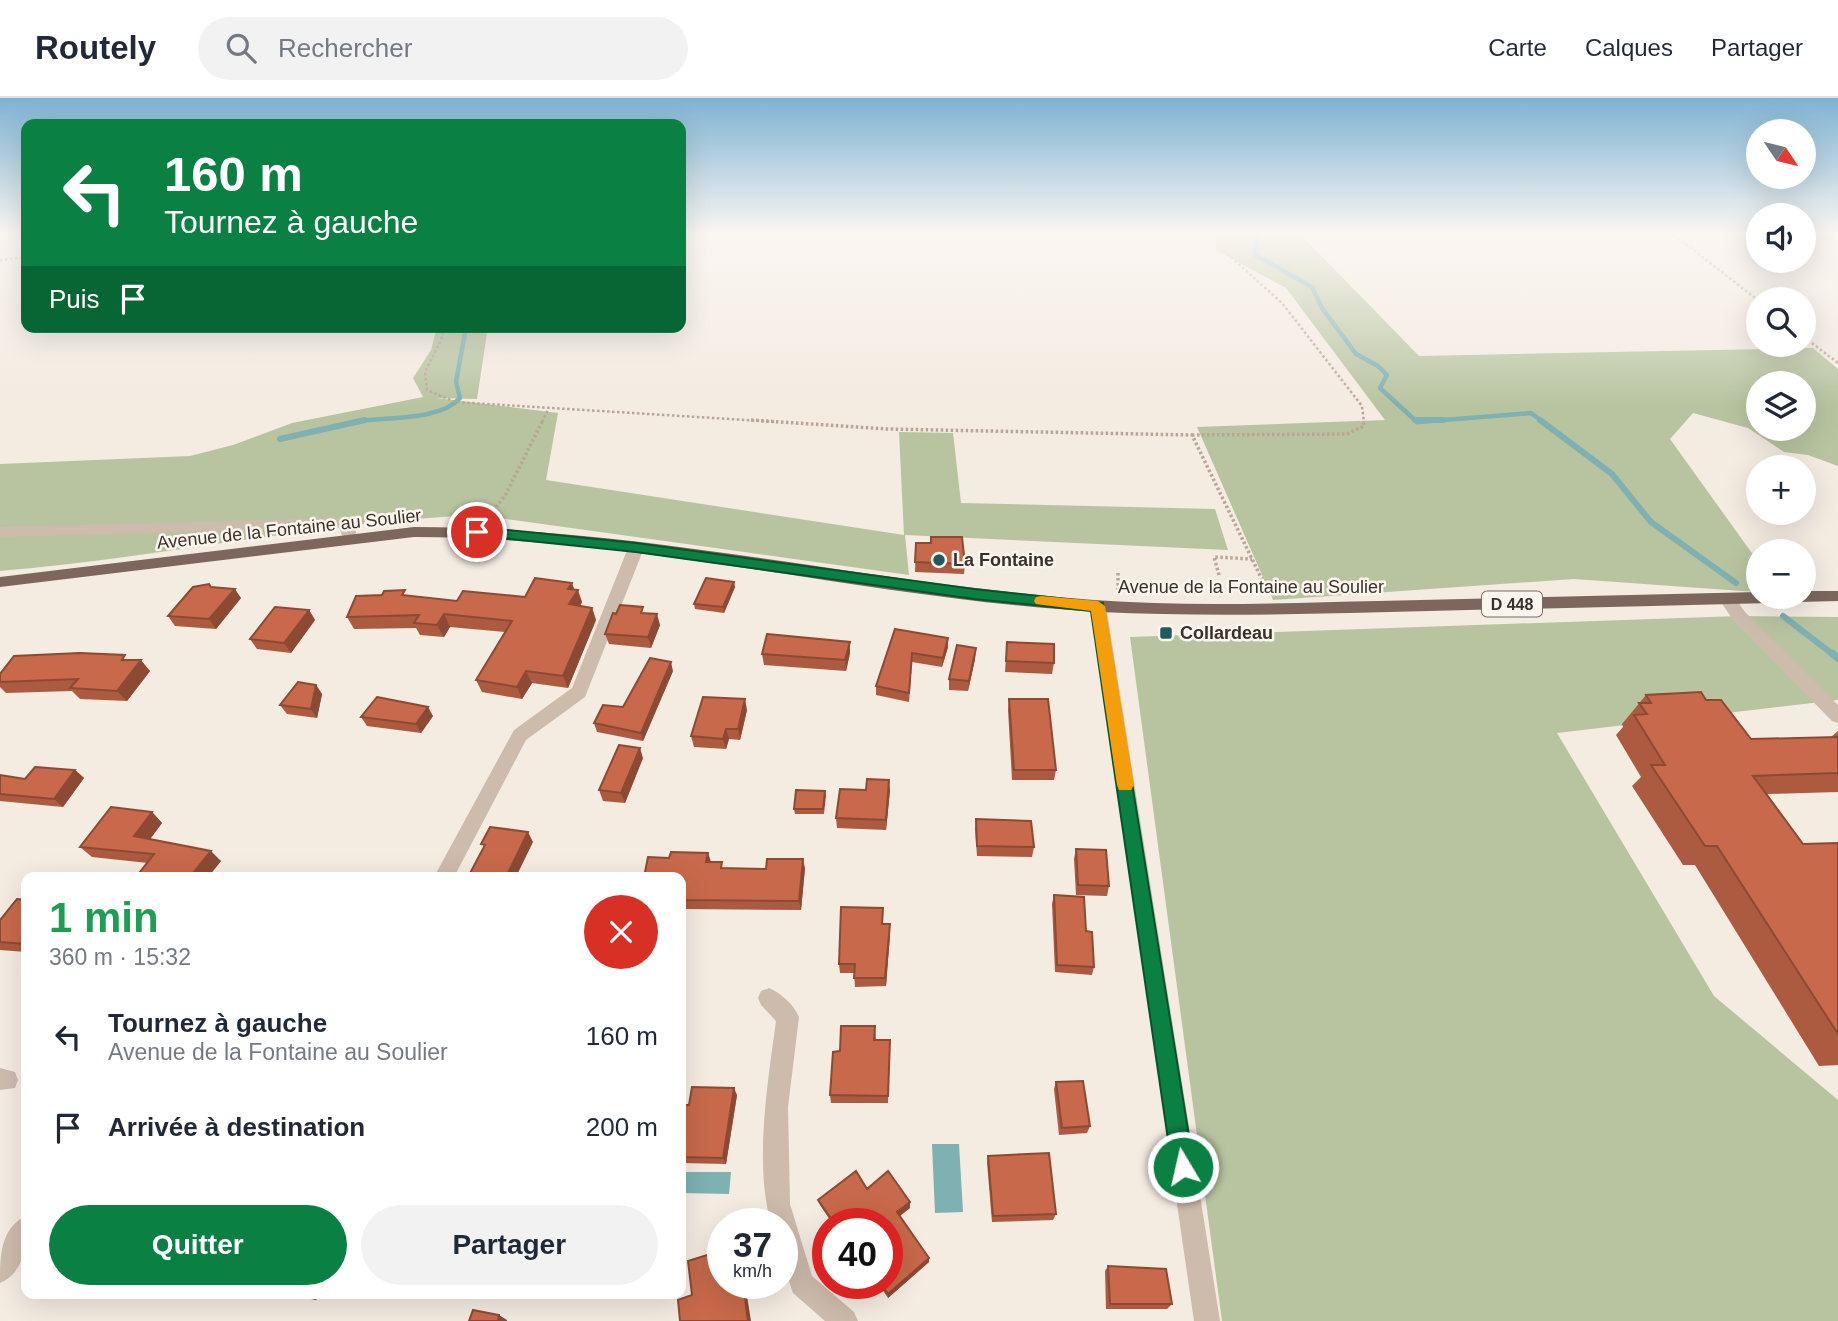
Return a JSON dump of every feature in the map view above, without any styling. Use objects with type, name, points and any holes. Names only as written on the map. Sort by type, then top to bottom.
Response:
[{"type":"main road","name":"Avenue de la Fontaine au Soulier","points":[[0,582],[414,532],[477,532],[636,548],[974,594],[1098,606],[1277,609],[1746,598]]},
{"type":"main road","name":"Avenue de la Fontaine au Soulier","points":[[1816,597],[1838,596]]},
{"type":"street","points":[[0,532],[343,523],[349,530],[350,539]]},
{"type":"street","points":[[447,872],[520,734],[579,692],[636,548]]},
{"type":"street","points":[[1727,599],[1739,616],[1838,716]]},
{"type":"street","points":[[1098,606],[1207,1321]]},
{"type":"street","points":[[769,998],[788,1017],[776,1107],[778,1204],[803,1284],[845,1321]]},
{"type":"street","points":[[0,1270],[21,1237]]},
{"type":"path","points":[[443,333],[425,372],[427,390],[444,401],[461,404],[549,407],[887,429],[1192,435],[1347,434],[1364,426],[1362,406],[1282,303],[1270,292]]},
{"type":"path","points":[[1816,346],[1838,363]]},
{"type":"path","points":[[477,532],[506,494],[549,407]]},
{"type":"path","points":[[1192,435],[1277,609]]},
{"type":"path","points":[[1219,575],[1214,557],[1252,559]]},
{"type":"path","points":[[1118,573],[1118,594]]},
{"type":"green space","points":[[1289,292],[1357,292],[1419,356],[1746,349],[1746,357],[1816,357],[1816,351],[1838,369],[1838,466],[1816,458],[1816,455],[1784,452],[1768,441],[1816,441],[1816,371],[1746,371],[1746,427],[1693,413],[1670,439],[1746,545],[1746,591],[1574,579],[1273,600],[1197,427],[1385,420]]},
{"type":"green space","points":[[435,333],[487,333],[477,399],[436,398],[558,413],[546,480],[904,535],[899,432],[953,433],[961,503],[1215,509],[1228,550],[905,535],[909,575],[478,515],[358,525],[120,558],[0,571],[0,464],[190,456],[233,445],[292,423],[423,397],[413,378],[431,350]]},
{"type":"green space","points":[[1739,616],[1838,617],[1838,700],[1557,733],[1714,996],[1838,1100],[1838,1321],[1222,1321],[1130,637]]},
{"type":"water","points":[[932,1144],[959,1144],[963,1212],[935,1213]]},
{"type":"water","points":[[686,1172],[731,1172],[729,1194],[686,1193]]},
{"type":"building","points":[[931,537],[962,537],[965,564],[915,562],[916,543],[931,543]]},
{"type":"building","points":[[535,578],[572,583],[568,589],[578,590],[569,604],[592,608],[563,676],[526,671],[517,687],[476,680],[512,621],[444,614],[437,625],[414,623],[419,615],[347,617],[356,596],[382,595],[384,591],[405,590],[402,595],[457,601],[463,591],[525,597]]},
{"type":"building","points":[[706,578],[734,582],[723,607],[694,604]]},
{"type":"building","points":[[209,584],[211,587],[235,589],[209,619],[168,616],[193,587]]},
{"type":"building","points":[[620,605],[643,607],[641,613],[657,614],[648,637],[605,634],[613,613],[616,614]]},
{"type":"building","points":[[275,607],[309,610],[284,643],[250,639]]},
{"type":"building","points":[[895,629],[948,638],[943,658],[912,653],[909,693],[876,686]]},
{"type":"building","points":[[767,634],[850,642],[845,660],[762,654]]},
{"type":"building","points":[[1007,642],[1054,644],[1054,663],[1006,661]]},
{"type":"building","points":[[957,645],[976,648],[969,681],[949,679]]},
{"type":"building","points":[[80,653],[125,655],[122,660],[141,660],[117,691],[70,688],[78,679],[0,682],[0,674],[14,656]]},
{"type":"building","points":[[650,658],[671,662],[641,733],[594,723],[603,705],[623,707]]},
{"type":"building","points":[[298,682],[316,685],[311,709],[280,705]]},
{"type":"building","points":[[1701,692],[1706,700],[1721,700],[1751,739],[1838,737],[1838,773],[1753,776],[1803,844],[1838,843],[1838,1034],[1717,846],[1705,846],[1651,765],[1665,765],[1634,715],[1647,714],[1639,703],[1651,703],[1646,695]]},
{"type":"building","points":[[377,697],[428,707],[416,724],[361,717]]},
{"type":"building","points":[[703,697],[745,699],[738,729],[726,729],[723,739],[691,736]]},
{"type":"building","points":[[1009,699],[1048,699],[1056,770],[1014,770]]},
{"type":"building","points":[[619,745],[640,748],[621,793],[599,790]]},
{"type":"building","points":[[35,767],[75,770],[54,799],[0,794],[0,775],[25,779]]},
{"type":"building","points":[[867,779],[889,780],[886,820],[836,818],[840,789],[866,790]]},
{"type":"building","points":[[796,790],[825,791],[823,809],[794,809]]},
{"type":"building","points":[[111,807],[152,812],[134,836],[211,851],[194,872],[140,872],[154,854],[80,847]]},
{"type":"building","points":[[976,819],[1031,821],[1034,847],[977,846]]},
{"type":"building","points":[[490,827],[528,832],[508,872],[471,872],[485,845],[481,844]]},
{"type":"building","points":[[1076,849],[1106,850],[1109,886],[1078,885]]},
{"type":"building","points":[[671,852],[708,853],[706,862],[722,862],[721,868],[766,869],[767,859],[803,859],[799,901],[686,900],[686,872],[645,872],[648,857],[669,858]]},
{"type":"building","points":[[1054,895],[1084,897],[1086,931],[1092,932],[1094,967],[1057,965]]},
{"type":"building","points":[[17,899],[21,899],[21,944],[0,942],[0,920]]},
{"type":"building","points":[[841,907],[883,908],[882,924],[890,924],[885,978],[854,978],[855,964],[839,964]]},
{"type":"building","points":[[841,1026],[875,1026],[874,1040],[890,1040],[888,1096],[830,1095],[833,1052],[840,1051]]},
{"type":"building","points":[[1083,1081],[1090,1126],[1062,1128],[1056,1082]]},
{"type":"building","points":[[692,1087],[734,1088],[723,1158],[686,1157],[686,1105],[689,1105]]},
{"type":"building","points":[[1049,1153],[1056,1214],[993,1216],[988,1156]]},
{"type":"building","points":[[856,1171],[867,1189],[888,1171],[910,1202],[902,1208],[824,1208],[818,1200]]},
{"type":"building","points":[[903,1221],[929,1258],[903,1281]]},
{"type":"building","points":[[707,1255],[707,1299],[745,1299],[748,1321],[680,1321],[678,1300],[692,1295],[688,1261]]},
{"type":"building","points":[[1108,1266],[1166,1269],[1172,1304],[1110,1304]]},
{"type":"building","points":[[473,1310],[499,1315],[498,1321],[469,1321]]},
{"type":"waterway","points":[[1314,292],[1322,308],[1356,354],[1378,366],[1387,375],[1380,388],[1417,422]]},
{"type":"waterway","points":[[361,421],[425,415],[450,406],[460,398],[456,382],[465,333]]},
{"type":"waterway","points":[[1418,422],[1531,413],[1543,422]]},
{"type":"waterway","points":[[361,421],[365,420]]},
{"type":"waterway","points":[[1415,420],[1443,420]]},
{"type":"waterway","points":[[1540,420],[1612,474],[1651,522],[1736,583]]},
{"type":"waterway","points":[[280,439],[361,421]]},
{"type":"waterway","points":[[354,422],[361,421]]},
{"type":"waterway","points":[[1783,616],[1835,656]]},
{"type":"waterway","points":[[1833,654],[1838,658]]},
{"type":"slow traffic","points":[[1041,601],[1098,606],[1125,785]]},
{"type":"place","name":"La Fontaine","points":[[939,560]]},
{"type":"place","name":"Collardeau","points":[[1166,633]]},
{"type":"route","points":[[477,532],[508,533],[636,548],[974,594],[1098,606],[1183,1167]]}]
